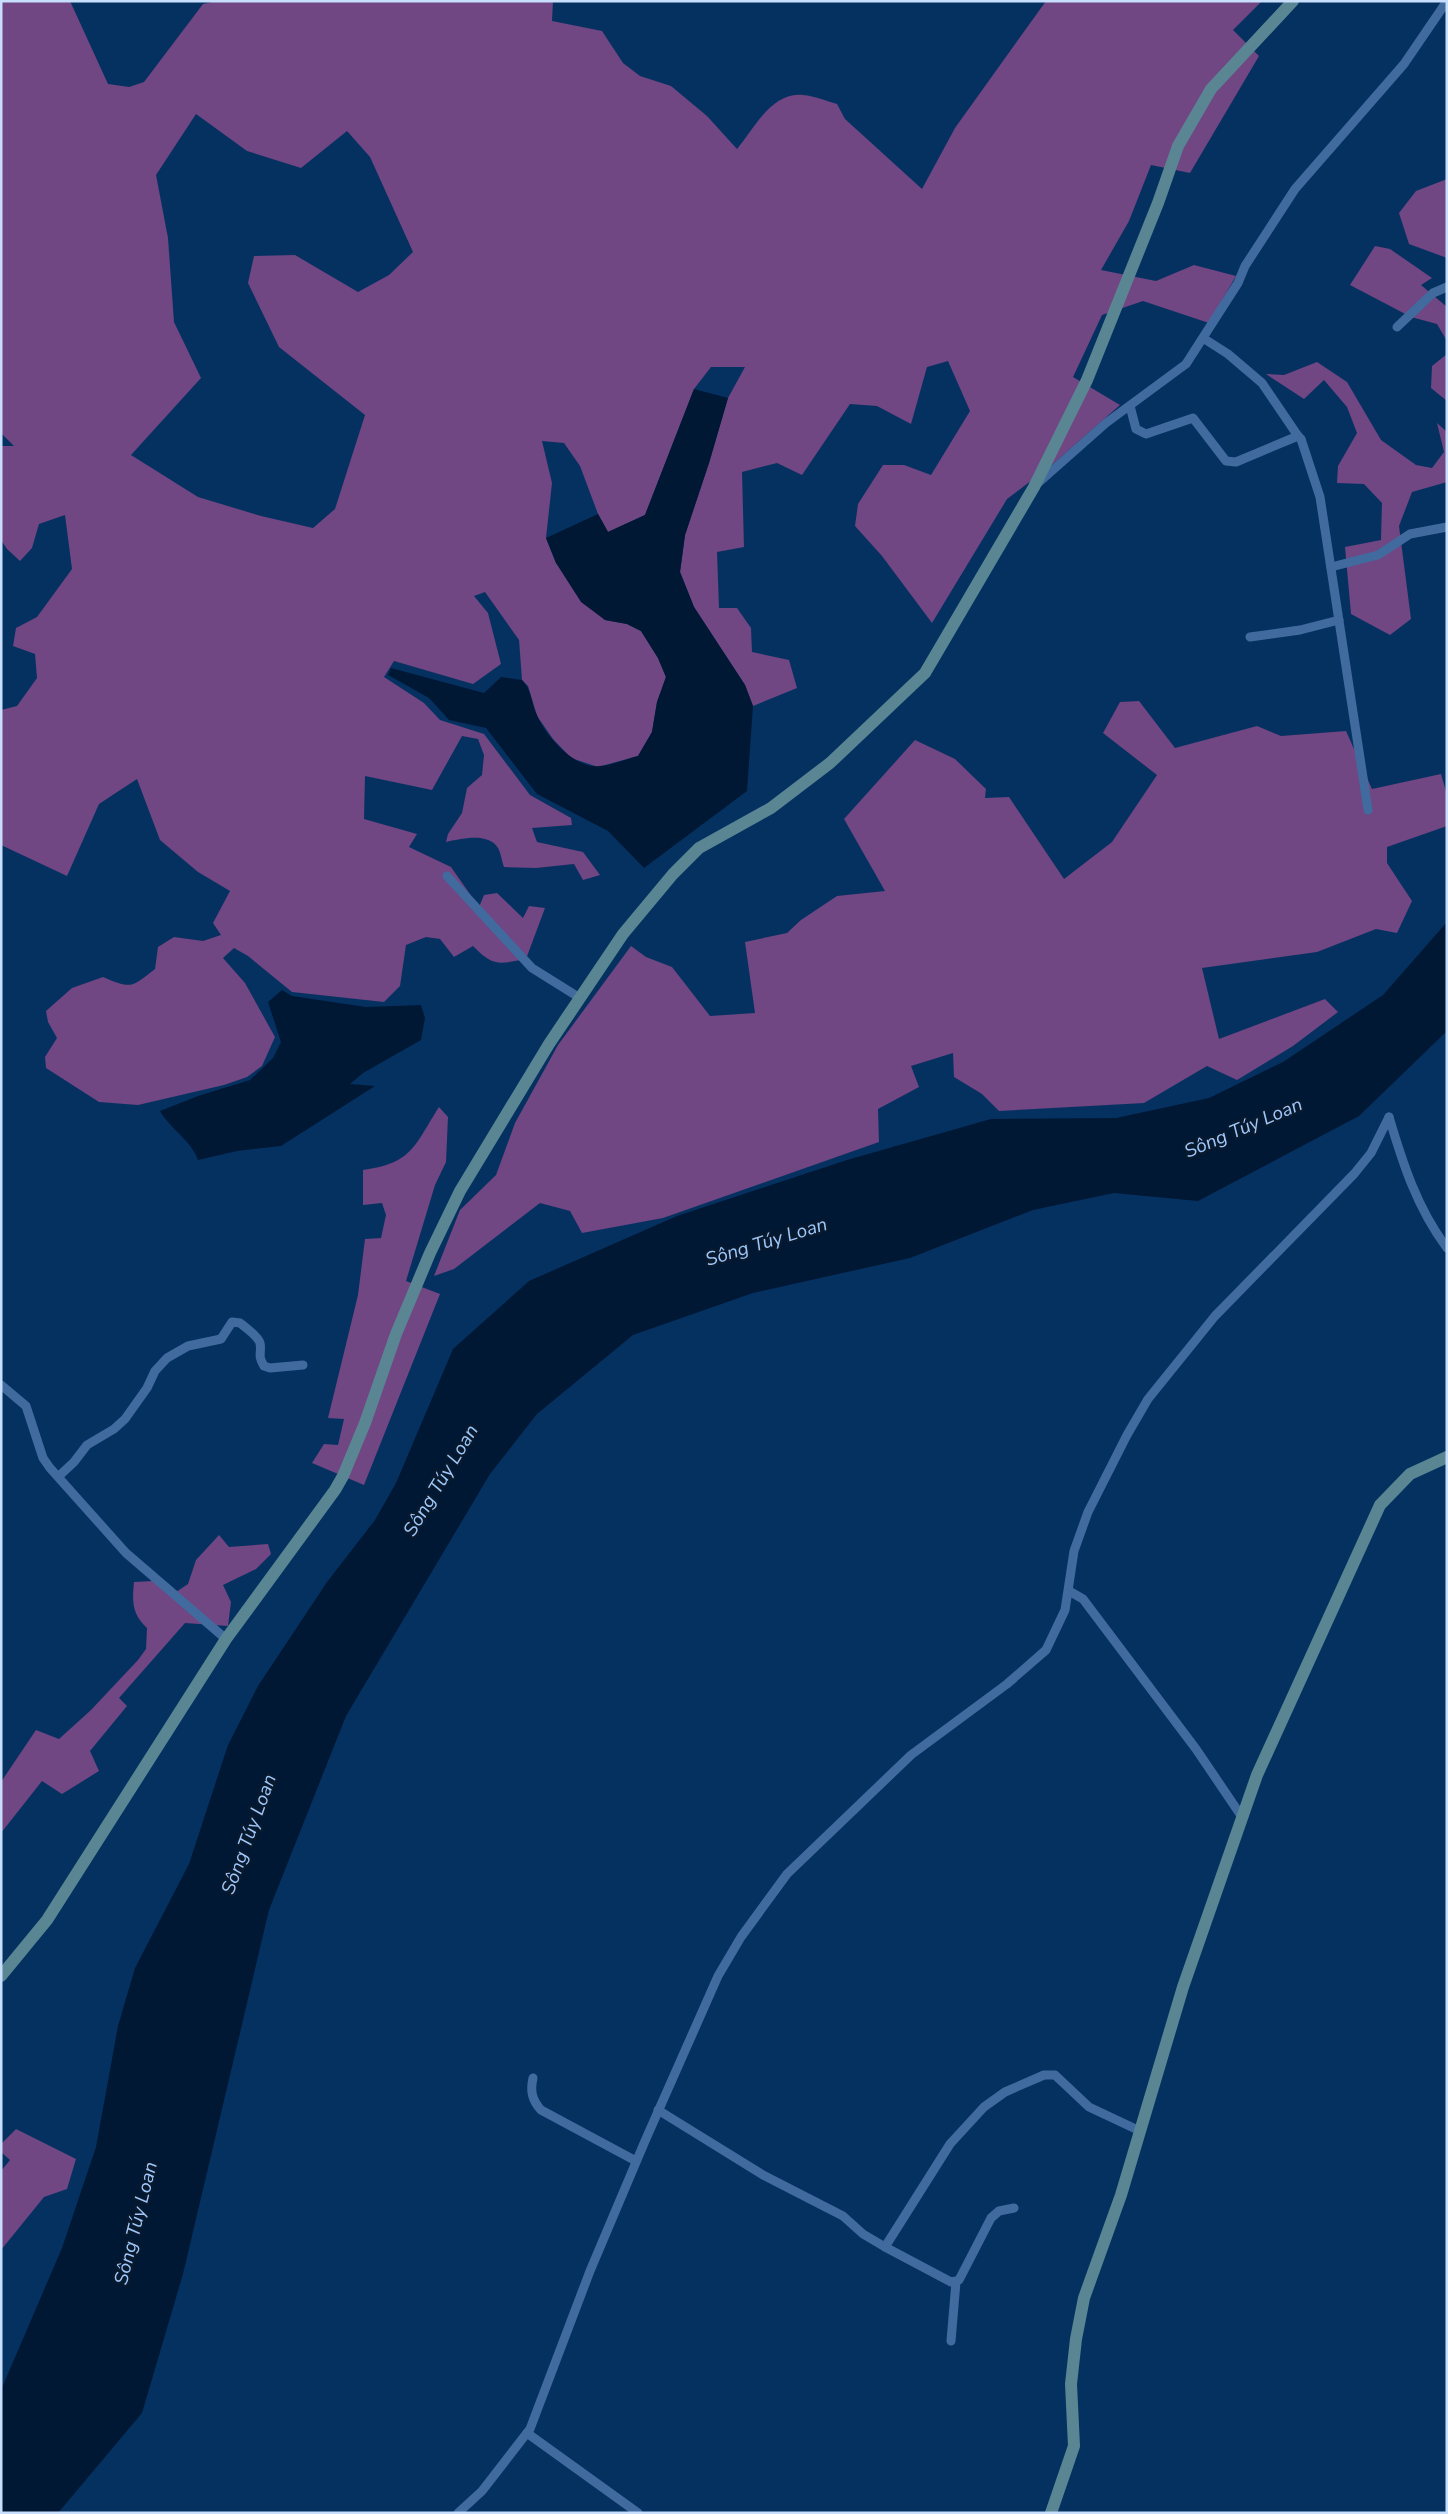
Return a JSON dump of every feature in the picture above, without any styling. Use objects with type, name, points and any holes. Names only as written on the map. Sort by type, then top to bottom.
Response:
[{"type":"street","points":[[1,1976],[47,1920],[226,1639],[265,1583],[324,1507],[343,1476],[412,1294],[460,1191],[498,1125],[623,934],[673,874],[699,848],[771,808],[823,768],[925,673],[1034,487],[1087,380],[1158,203],[1178,146],[1211,89],[1292,1]]},
{"type":"street","points":[[1034,487],[1106,423],[1186,364],[1238,283],[1245,266],[1295,189],[1404,64],[1447,2]]},
{"type":"street","points":[[1397,328],[1433,293],[1447,288]]},
{"type":"street","points":[[1203,338],[1228,354],[1262,383],[1298,436],[1320,497],[1368,810]]},
{"type":"street","points":[[1130,406],[1136,429],[1146,434],[1193,418],[1226,462],[1236,462],[1298,436]]},
{"type":"street","points":[[1331,567],[1378,554],[1410,534],[1447,527]]},
{"type":"street","points":[[1250,637],[1286,632],[1339,620]]},
{"type":"street","points":[[447,876],[532,968],[580,998]]},
{"type":"street","points":[[458,2513],[482,2491],[527,2432],[636,2160],[718,1976],[741,1937],[787,1874],[911,1755],[1007,1684],[1046,1650],[1065,1610],[1074,1550],[1088,1512],[1126,1434],[1148,1399],[1215,1316],[1354,1174],[1378,1142],[1389,1116],[1409,1183],[1428,1220],[1447,1248]]},
{"type":"street","points":[[59,1476],[87,1445],[114,1430],[125,1419],[148,1388],[155,1371],[167,1358],[188,1346],[222,1339],[232,1322],[240,1322],[260,1343],[258,1356],[264,1366],[270,1368],[303,1365]]},
{"type":"street","points":[[1,1385],[26,1406],[43,1458],[126,1553],[226,1639]]},
{"type":"street","points":[[1051,2513],[1074,2446],[1071,2384],[1076,2339],[1084,2298],[1121,2194],[1183,1987],[1257,1775],[1380,1505],[1410,1474],[1447,1457]]},
{"type":"street","points":[[1069,1591],[1083,1599],[1094,1613],[1196,1750],[1242,1817]]},
{"type":"street","points":[[885,2247],[950,2144],[984,2107],[1005,2092],[1044,2075],[1055,2075],[1089,2107],[1140,2131]]},
{"type":"street","points":[[533,2078],[533,2098],[541,2110],[636,2160]]},
{"type":"street","points":[[658,2110],[763,2175],[843,2216],[863,2234],[885,2247],[956,2282]]},
{"type":"street","points":[[951,2341],[956,2282],[960,2280],[991,2218],[999,2211],[1014,2208]]},
{"type":"street","points":[[527,2432],[638,2513]]},
{"type":"shaded area","points":[[1,1],[70,1],[108,84],[129,87],[144,82],[203,4],[217,1],[553,1],[552,21],[602,31],[623,63],[640,76],[671,86],[707,116],[737,149],[757,122],[773,105],[792,95],[812,96],[837,104],[845,119],[922,189],[955,128],[1046,1],[1262,1],[1233,30],[1259,56],[1190,173],[1151,165],[1129,221],[1101,270],[1156,281],[1194,265],[1236,276],[1209,323],[1143,301],[1102,315],[1073,377],[1120,405],[1053,464],[1007,499],[932,623],[882,556],[855,526],[858,504],[883,465],[904,465],[931,475],[970,411],[948,361],[927,367],[911,424],[877,406],[850,404],[802,475],[777,463],[742,472],[744,547],[717,552],[719,608],[737,608],[751,628],[752,652],[789,660],[797,688],[753,706],[745,685],[694,607],[680,572],[685,535],[728,398],[745,367],[711,367],[694,389],[645,515],[608,532],[598,514],[580,466],[564,443],[542,441],[552,483],[546,538],[556,563],[605,620],[627,624],[641,631],[658,658],[666,677],[657,702],[652,732],[638,756],[598,767],[571,758],[553,739],[537,716],[528,686],[522,680],[519,640],[485,592],[474,596],[488,613],[501,664],[473,684],[394,661],[384,677],[424,703],[440,720],[484,734],[530,795],[571,818],[572,825],[532,828],[537,842],[583,852],[600,875],[583,880],[574,864],[536,868],[504,867],[498,848],[488,840],[474,838],[446,842],[448,834],[462,813],[467,788],[482,775],[484,755],[478,739],[462,736],[432,790],[365,776],[364,819],[417,834],[409,847],[451,867],[479,907],[484,895],[497,893],[523,918],[529,906],[545,908],[526,959],[503,963],[491,961],[473,946],[454,957],[440,939],[426,937],[406,945],[400,986],[384,1002],[292,992],[248,956],[234,948],[223,958],[245,983],[275,1037],[262,1066],[247,1077],[224,1085],[138,1105],[99,1102],[46,1068],[45,1057],[57,1038],[48,1022],[46,1011],[72,988],[103,977],[125,985],[141,980],[155,969],[158,947],[174,937],[203,941],[221,935],[213,923],[230,891],[198,872],[160,840],[137,779],[99,804],[67,876],[1,845],[1,710],[17,706],[37,678],[35,654],[13,646],[16,628],[37,617],[72,569],[65,515],[39,524],[32,548],[20,561],[7,549],[1,540],[1,446],[14,446],[1,433]],"holes":[[[196,114],[247,151],[301,168],[347,131],[370,157],[413,252],[389,275],[358,292],[295,255],[254,256],[248,283],[279,347],[365,415],[335,509],[313,528],[261,516],[198,497],[131,455],[201,378],[174,322],[168,238],[156,175]]]},
{"type":"shaded area","points":[[1447,179],[1447,258],[1409,244],[1399,213],[1416,191]]},
{"type":"shaded area","points":[[1375,246],[1390,249],[1432,278],[1421,285],[1447,307],[1447,341],[1437,324],[1411,317],[1350,285]]},
{"type":"shaded area","points":[[1447,354],[1447,401],[1431,388],[1432,366]]},
{"type":"shaded area","points":[[1317,362],[1347,382],[1381,440],[1416,465],[1432,468],[1444,452],[1437,423],[1447,432],[1447,482],[1412,492],[1399,526],[1411,619],[1390,635],[1351,614],[1345,547],[1381,540],[1382,503],[1364,484],[1337,483],[1338,466],[1357,433],[1347,407],[1324,380],[1304,399],[1266,374],[1284,375]]},
{"type":"shaded area","points":[[1139,701],[1175,748],[1257,726],[1281,736],[1346,731],[1372,789],[1441,774],[1447,795],[1447,826],[1387,847],[1387,863],[1412,901],[1397,933],[1376,929],[1317,952],[1202,968],[1219,1039],[1325,999],[1338,1012],[1293,1046],[1237,1080],[1207,1066],[1144,1103],[999,1111],[982,1094],[954,1077],[953,1053],[911,1066],[919,1087],[878,1109],[879,1142],[663,1218],[582,1233],[570,1211],[540,1203],[454,1269],[434,1276],[460,1210],[496,1175],[515,1123],[558,1045],[631,946],[646,957],[672,967],[710,1016],[755,1013],[745,942],[787,933],[801,920],[837,896],[885,891],[844,819],[915,740],[955,759],[986,789],[985,798],[1009,797],[1064,879],[1112,842],[1157,775],[1103,733],[1120,702]]},
{"type":"shaded area","points":[[439,1107],[448,1117],[446,1162],[435,1185],[406,1281],[440,1294],[364,1485],[312,1463],[324,1444],[338,1445],[344,1419],[328,1418],[358,1295],[365,1239],[381,1238],[386,1215],[382,1203],[363,1205],[363,1170],[392,1163],[402,1157],[417,1142]]},
{"type":"shaded area","points":[[219,1535],[229,1547],[268,1544],[271,1554],[256,1569],[223,1585],[231,1602],[228,1626],[185,1623],[119,1698],[127,1706],[90,1751],[99,1771],[62,1794],[42,1781],[1,1833],[1,1782],[36,1730],[59,1739],[91,1710],[146,1649],[147,1628],[138,1618],[134,1607],[134,1582],[153,1581],[170,1596],[188,1584],[196,1560]]},
{"type":"shaded area","points":[[16,2129],[76,2159],[67,2189],[44,2197],[1,2250],[1,2171],[10,2160],[1,2152],[1,2144]]},
{"type":"water","points":[[694,389],[728,398],[685,535],[680,572],[694,607],[745,685],[753,706],[747,791],[644,868],[608,831],[537,794],[486,728],[449,720],[429,698],[388,675],[391,668],[484,693],[501,677],[522,680],[530,692],[535,710],[547,732],[562,750],[581,763],[600,766],[638,756],[652,732],[657,702],[666,677],[658,658],[641,631],[627,624],[605,620],[581,602],[556,563],[546,538],[598,514],[608,532],[645,515]]},
{"type":"water","name":"Sông Túy Loan","points":[[1447,922],[1447,1031],[1359,1116],[1198,1201],[1114,1193],[1033,1210],[910,1258],[753,1293],[633,1335],[537,1414],[490,1474],[346,1716],[269,1910],[183,2274],[142,2413],[58,2513],[1,2513],[1,2390],[62,2248],[96,2147],[118,2026],[135,1968],[189,1864],[228,1745],[258,1686],[327,1582],[375,1520],[396,1483],[453,1349],[529,1281],[677,1216],[847,1160],[991,1119],[1116,1118],[1209,1098],[1283,1062],[1383,995]]},
{"type":"water","points":[[282,990],[292,996],[366,1007],[421,1005],[425,1018],[421,1040],[363,1073],[350,1084],[375,1086],[281,1146],[237,1151],[198,1160],[191,1147],[160,1111],[198,1096],[250,1080],[273,1058],[281,1042],[268,1002]]}]
